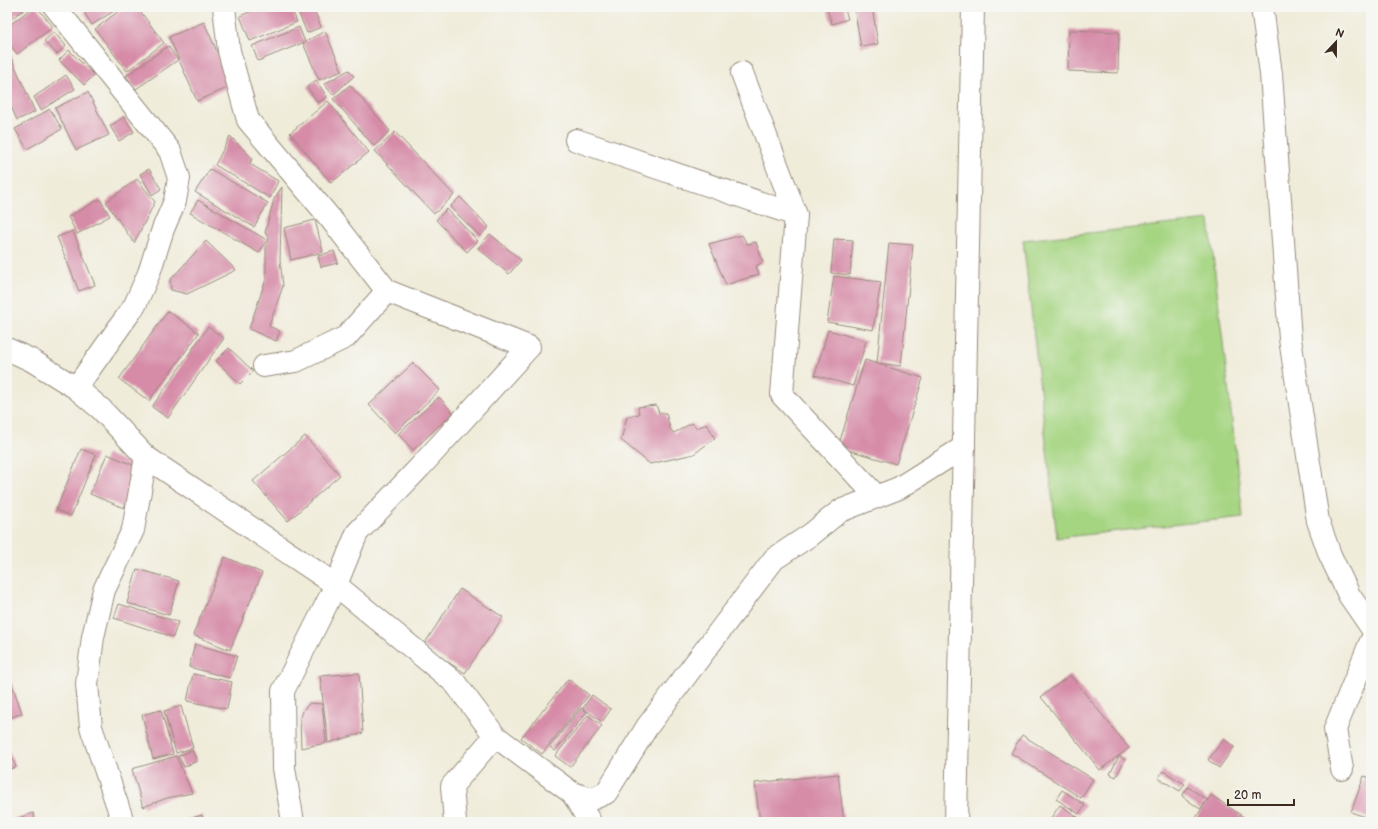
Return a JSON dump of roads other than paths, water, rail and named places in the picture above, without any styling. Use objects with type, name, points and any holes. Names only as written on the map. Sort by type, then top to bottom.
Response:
[{"type":"street","points":[[54,7],[170,151],[179,178],[175,201],[135,305],[76,388]]},
{"type":"street","points":[[224,7],[229,51],[248,120],[330,218],[387,291],[529,347],[420,467],[356,533],[336,585],[283,691],[284,768],[292,822]]},
{"type":"street","points":[[956,822],[973,7]]},
{"type":"street","points":[[1262,7],[1271,74],[1290,339],[1318,521],[1330,555],[1349,595],[1371,627]]},
{"type":"street","points":[[742,73],[796,215],[782,395],[876,496]]},
{"type":"street","points":[[576,140],[796,215]]},
{"type":"street","points":[[264,366],[296,361],[346,337],[387,291]]},
{"type":"street","points":[[7,349],[31,360],[76,388],[101,409],[146,458],[336,585],[455,683],[495,736],[572,794],[590,822]]},
{"type":"street","points":[[572,794],[592,799],[606,793],[647,727],[709,647],[774,559],[810,535],[840,511],[898,488],[964,448]]},
{"type":"street","points":[[123,822],[91,727],[87,684],[93,637],[104,590],[133,530],[146,458]]},
{"type":"street","points":[[1342,769],[1335,729],[1371,641]]},
{"type":"street","points":[[455,822],[452,786],[495,736]]}]
